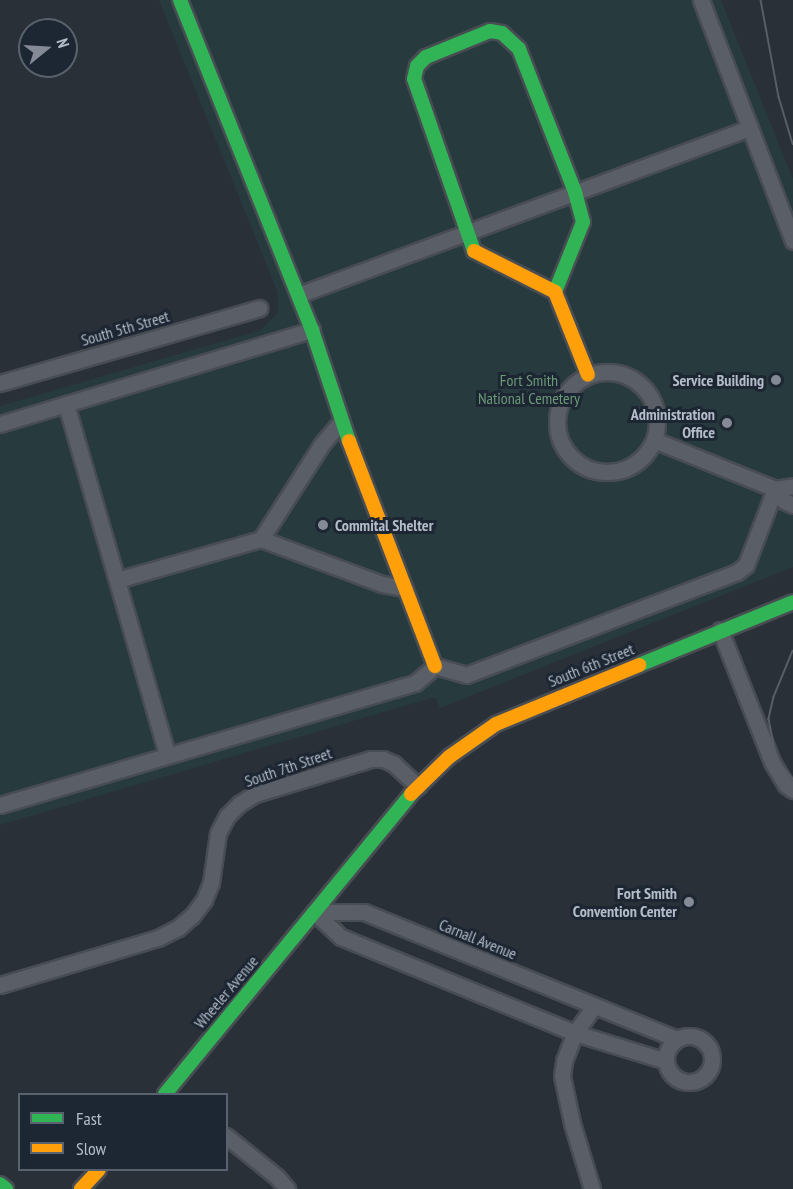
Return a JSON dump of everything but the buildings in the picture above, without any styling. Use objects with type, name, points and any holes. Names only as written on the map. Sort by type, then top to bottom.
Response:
[{"type":"street","points":[[180,0],[312,330],[341,421],[435,666]]},
{"type":"street","points":[[701,0],[793,241]]},
{"type":"street","points":[[555,292],[583,222],[575,192],[519,49],[502,33],[490,31],[426,57],[417,66],[414,79],[472,250],[555,292],[588,375]]},
{"type":"street","points":[[298,295],[750,128]]},
{"type":"street","name":"South 5th Street","points":[[0,383],[260,308]]},
{"type":"street","points":[[0,424],[312,330]]},
{"type":"street","points":[[603,372],[618,373],[642,386],[656,411],[654,440],[645,455],[624,469],[608,472],[594,470],[573,458],[563,445],[558,431],[558,416],[568,391],[588,375],[603,372]]},
{"type":"street","points":[[66,404],[167,755]]},
{"type":"street","points":[[261,539],[322,444],[341,421]]},
{"type":"street","points":[[654,440],[775,489],[784,501],[793,505]]},
{"type":"street","points":[[775,489],[793,486]]},
{"type":"street","points":[[435,666],[466,675],[736,572],[746,565],[775,489]]},
{"type":"street","points":[[117,580],[261,539],[382,584],[405,588]]},
{"type":"street","points":[[763,613],[793,592]]},
{"type":"street","points":[[763,613],[793,602]]},
{"type":"street","name":"South 6th Street","points":[[418,786],[449,757],[495,724],[763,613],[784,618],[793,614]]},
{"type":"street","points":[[720,630],[772,762],[786,785],[793,790]]},
{"type":"street","points":[[0,805],[415,683],[435,666]]},
{"type":"street","name":"South 7th Street","points":[[0,986],[158,938],[178,928],[192,916],[204,900],[211,883],[218,833],[227,816],[239,804],[255,794],[371,759],[383,759],[394,764],[418,786]]},
{"type":"street","points":[[418,786],[314,912],[340,937],[575,1033],[666,1061]]},
{"type":"street","name":"Carnall Avenue","points":[[314,912],[364,912],[676,1040]]},
{"type":"street","name":"Wheeler Avenue","points":[[169,1093],[314,912]]},
{"type":"street","points":[[592,1189],[563,1085],[564,1061],[575,1033],[594,1006]]},
{"type":"street","points":[[691,1036],[707,1046],[711,1063],[707,1072],[696,1081],[678,1080],[668,1069],[666,1061],[670,1045],[676,1040],[691,1036]]},
{"type":"street","points":[[228,1138],[277,1177],[287,1189]]},
{"type":"street","points":[[81,1189],[98,1171]]},
{"type":"street","points":[[0,1184],[6,1189]]},
{"type":"green space","name":"Fort Smith National Cemetery","points":[[159,0],[721,0],[793,179],[793,567],[440,708],[435,697],[0,825],[0,406],[261,330],[278,312],[278,293]]},
{"type":"tram line","points":[[761,0],[779,97],[793,144]]},
{"type":"tram line","points":[[793,651],[774,697],[769,719],[777,760],[793,779]]},
{"type":"traffic: fast","points":[[180,0],[312,330],[349,441]]},
{"type":"traffic: fast","points":[[474,251],[414,79],[417,66],[426,57],[490,31],[502,33],[519,49],[575,192],[583,222],[555,292]]},
{"type":"traffic: fast","points":[[639,665],[793,602]]},
{"type":"traffic: fast","points":[[166,1093],[411,794]]},
{"type":"traffic: fast","points":[[0,1184],[6,1189]]},
{"type":"traffic: slow","points":[[474,251],[555,292],[588,375]]},
{"type":"traffic: slow","points":[[349,441],[435,666]]},
{"type":"traffic: slow","points":[[411,794],[449,757],[496,724],[639,665]]},
{"type":"traffic: slow","points":[[81,1189],[98,1171]]},
{"type":"place","name":"Service Building","points":[[776,380]]},
{"type":"place","name":"Administration Office","points":[[727,423]]},
{"type":"place","name":"Commital Shelter","points":[[323,525]]},
{"type":"place","name":"Fort Smith Convention Center","points":[[689,902]]}]
